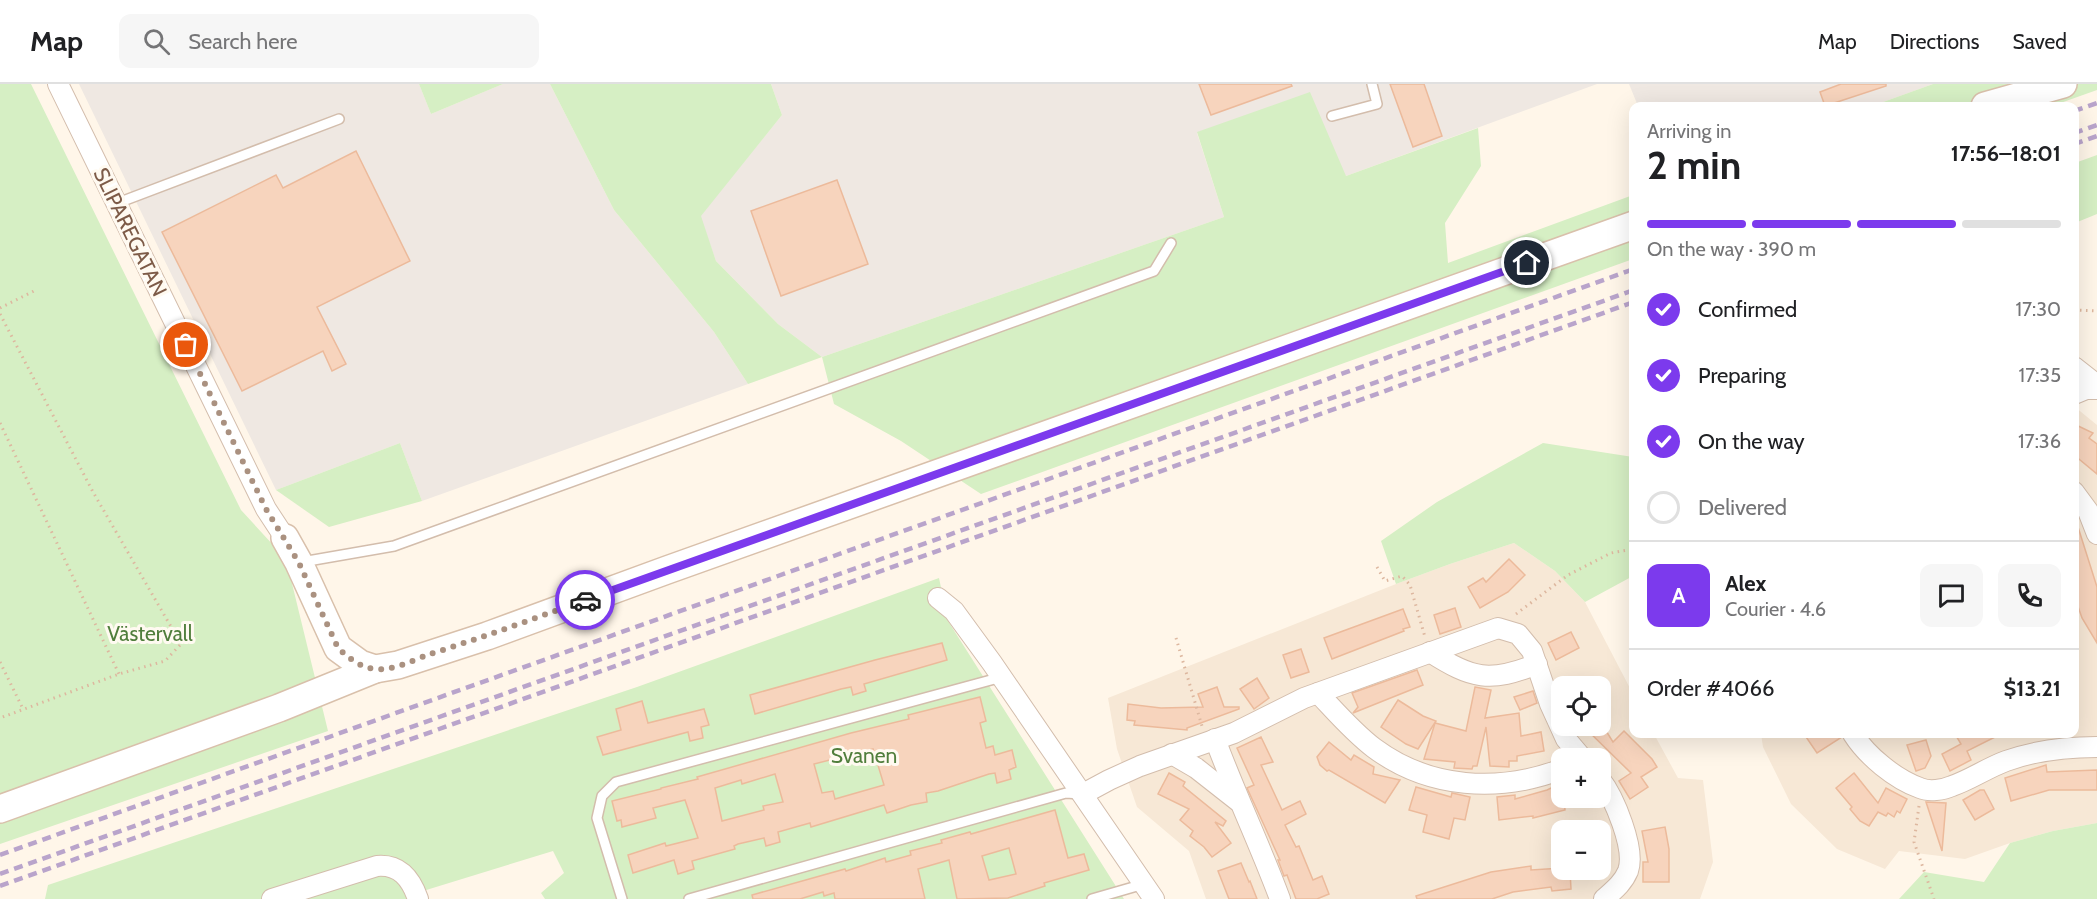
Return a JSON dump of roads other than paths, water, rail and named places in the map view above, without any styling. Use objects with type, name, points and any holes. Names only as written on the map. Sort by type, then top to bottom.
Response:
[{"type":"main road","points":[[1999,102],[2063,84]]},
{"type":"main road","points":[[0,809],[279,708],[375,669],[398,665],[487,636],[1629,227]]},
{"type":"main road","points":[[285,538],[338,648],[360,664],[375,669]]},
{"type":"street","name":"SLIPAREGATAN","points":[[58,84],[266,509],[285,538]]},
{"type":"street","points":[[2079,371],[2097,387]]},
{"type":"street","points":[[2079,392],[2097,387]]},
{"type":"street","points":[[2079,499],[2088,511],[2097,534]]},
{"type":"street","points":[[938,598],[954,611],[1002,676],[1149,892]]},
{"type":"street","points":[[1083,794],[1109,780],[1172,754],[1234,733],[1318,693],[1498,628],[1518,634],[1532,651],[1550,704],[1566,739],[1574,748]]},
{"type":"street","points":[[1430,652],[1453,667],[1475,676],[1498,675],[1537,664]]},
{"type":"street","points":[[1318,693],[1375,748],[1403,765],[1430,777],[1468,784],[1504,784],[1538,778],[1551,773]]},
{"type":"street","points":[[1856,738],[1893,774],[1922,789],[1936,790],[1952,786],[2008,760],[2039,752],[2097,747]]},
{"type":"street","points":[[1211,741],[1280,899]]},
{"type":"street","points":[[1172,754],[1196,768],[1240,803]]},
{"type":"street","points":[[1604,899],[1621,883],[1629,868],[1629,847],[1619,816],[1611,800]]},
{"type":"street","points":[[272,899],[386,865],[403,873],[413,885],[418,899]]},
{"type":"lane","points":[[1332,116],[1377,104],[1372,84]]},
{"type":"lane","points":[[115,204],[339,119]]},
{"type":"lane","points":[[299,563],[394,546],[1154,272],[1172,243]]},
{"type":"lane","points":[[622,899],[597,818],[602,796],[616,782],[1002,676]]},
{"type":"lane","points":[[689,899],[1066,794],[1083,794]]},
{"type":"lane","points":[[1092,899],[1149,892]]},
{"type":"railway","points":[[2079,109],[2097,103]]},
{"type":"railway","points":[[2079,131],[2097,125]]},
{"type":"railway","points":[[2079,142],[2097,136]]},
{"type":"railway","points":[[0,855],[1629,271]]},
{"type":"railway","points":[[0,874],[1629,292]]},
{"type":"railway","points":[[0,886],[1629,304]]},
{"type":"park label","name":"Västervall","points":[[150,634]]},
{"type":"park label","name":"Svanen","points":[[864,756]]}]
